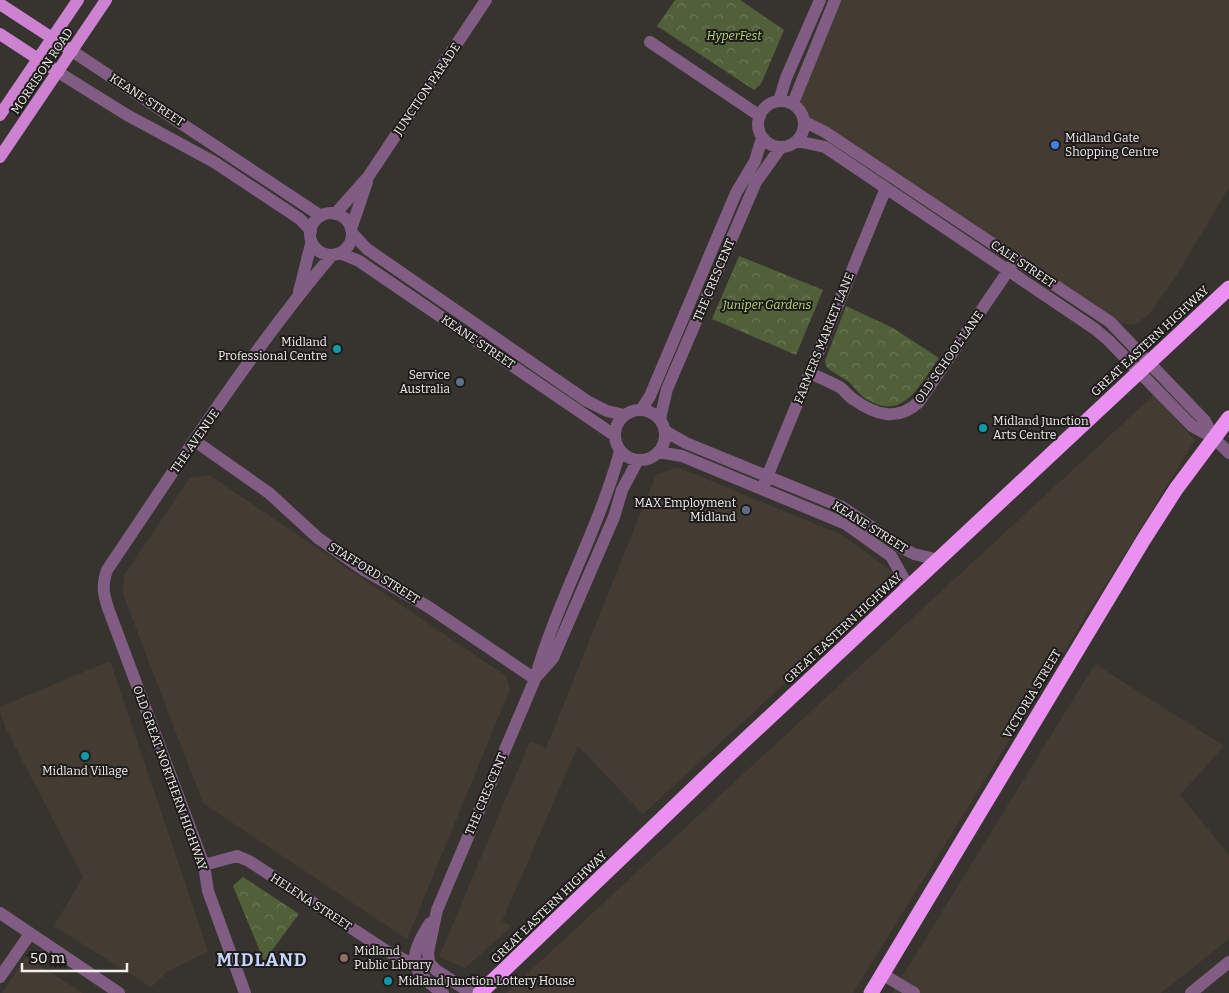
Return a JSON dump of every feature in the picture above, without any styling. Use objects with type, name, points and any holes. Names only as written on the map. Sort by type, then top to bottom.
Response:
[{"type":"highway","name":"GREAT EASTERN HIGHWAY","points":[[480,993],[714,769],[1229,288]]},
{"type":"highway","name":"VICTORIA STREET","points":[[871,993],[1144,539],[1176,489],[1229,418]]},
{"type":"main road","name":"MORRISON ROAD","points":[[0,115],[78,0]]},
{"type":"main road","name":"MORRISON ROAD","points":[[0,156],[106,0]]},
{"type":"main road","points":[[0,4],[72,51]]},
{"type":"main road","points":[[0,34],[58,72]]},
{"type":"street","name":"JUNCTION PARADE","points":[[335,214],[368,177],[486,0]]},
{"type":"street","points":[[779,100],[786,78],[820,0]]},
{"type":"street","points":[[793,103],[835,0]]},
{"type":"street","points":[[650,42],[760,116]]},
{"type":"street","name":"KEANE STREET","points":[[72,51],[321,216]]},
{"type":"street","name":"KEANE STREET","points":[[58,72],[126,115],[214,162],[300,219],[311,237]]},
{"type":"street","points":[[779,100],[793,103],[803,115],[804,122],[804,129],[797,141],[781,147],[774,146],[762,138],[758,126],[760,116],[765,107],[779,100]]},
{"type":"street","name":"CALE STREET","points":[[804,122],[825,132],[1110,322],[1144,368],[1192,426],[1214,438],[1229,453]]},
{"type":"street","name":"THE CRESCENT","points":[[641,410],[650,396],[736,193],[755,161],[762,138]]},
{"type":"street","name":"CALE STREET","points":[[797,141],[825,147],[1108,340],[1144,368]]},
{"type":"street","name":"THE CRESCENT","points":[[662,425],[667,389],[756,182],[781,147]]},
{"type":"street","name":"JUNCTION PARADE","points":[[351,231],[368,177]]},
{"type":"street","name":"FARMERS MARKET LANE","points":[[762,489],[886,188]]},
{"type":"street","points":[[335,214],[343,218],[351,231],[349,245],[336,254],[318,251],[311,237],[314,222],[321,216],[335,214]]},
{"type":"street","name":"KEANE STREET","points":[[351,231],[367,249],[586,401],[606,411],[624,415]]},
{"type":"street","name":"THE AVENUE","points":[[298,295],[311,237]]},
{"type":"street","name":"KEANE STREET","points":[[336,254],[359,261],[614,435]]},
{"type":"street","name":"THE AVENUE","points":[[103,591],[107,570],[195,441],[298,295],[336,254]]},
{"type":"street","name":"OLD SCHOOL LANE","points":[[810,373],[838,386],[855,400],[879,412],[900,415],[910,410],[919,402],[1016,258]]},
{"type":"street","points":[[641,410],[655,414],[662,425],[664,443],[652,457],[638,460],[625,456],[620,451],[614,435],[619,420],[624,415],[641,410]]},
{"type":"street","name":"KEANE STREET","points":[[662,425],[686,443],[842,507],[914,554],[939,560]]},
{"type":"street","name":"STAFFORD STREET","points":[[195,441],[269,493],[318,538],[364,570],[389,582],[535,678]]},
{"type":"street","name":"THE CRESCENT","points":[[415,965],[415,951],[437,910],[535,678],[542,654],[594,525],[620,451]]},
{"type":"street","name":"KEANE STREET","points":[[658,452],[682,456],[846,524],[891,556],[905,582],[906,590]]},
{"type":"street","name":"THE CRESCENT","points":[[535,678],[553,658],[614,517],[622,490],[638,460]]},
{"type":"street","name":"OLD GREAT NORTHERN HIGHWAY","points":[[103,591],[204,865],[208,891],[245,993]]},
{"type":"street","name":"HELENA STREET","points":[[204,865],[227,857],[237,856],[249,861],[385,950],[415,965],[419,975],[443,993]]},
{"type":"street","name":"THE CRESCENT","points":[[429,963],[428,952],[437,910]]},
{"type":"street","points":[[0,913],[119,993]]},
{"type":"street","points":[[0,977],[30,934]]},
{"type":"street","points":[[1191,993],[1229,962]]},
{"type":"street","points":[[415,965],[429,963],[436,970],[471,993]]},
{"type":"street","points":[[882,974],[914,993]]},
{"type":"shaded area","name":"Midland Gate Shopping Centre","points":[[835,0],[1229,0],[1229,188],[1176,276],[1150,313],[1135,325],[1110,322],[805,122],[803,115],[793,103]]},
{"type":"shaded area","points":[[1154,395],[1195,440],[853,993],[506,993]]},
{"type":"shaded area","points":[[677,467],[842,535],[900,577],[643,814],[578,746],[502,921],[512,926],[465,968],[439,957],[530,741],[546,748],[656,475]]},
{"type":"shaded area","points":[[209,475],[506,676],[510,689],[407,939],[203,803],[123,594],[124,575],[190,478]]},
{"type":"shaded area","points":[[110,661],[208,951],[168,971],[151,987],[54,926],[83,877],[6,729],[0,711],[0,707]]},
{"type":"shaded area","points":[[1095,664],[1224,746],[1180,795],[1229,855],[1229,939],[1161,993],[892,993]]},
{"type":"shaded area","points":[[26,957],[83,993],[2,993]]},
{"type":"green space","name":"HyperFest","points":[[675,0],[740,0],[784,30],[761,84],[754,90],[657,26]]},
{"type":"green space","name":"Juniper Gardens","points":[[739,256],[823,290],[796,355],[712,319]]},
{"type":"green space","points":[[846,306],[893,328],[939,358],[908,399],[888,406],[876,404],[862,396],[848,382],[826,366],[825,361]]},
{"type":"green space","points":[[243,877],[299,914],[264,961],[233,886]]},
{"type":"place","name":"Midland Gate Shopping Centre","points":[[1055,145]]},
{"type":"place","name":"Midland Professional Centre","points":[[337,349]]},
{"type":"place","name":"Service Australia","points":[[460,382]]},
{"type":"place","name":"Midland Junction Arts Centre","points":[[983,428]]},
{"type":"place","name":"MAX Employment Midland","points":[[746,510]]},
{"type":"place","name":"Midland Village","points":[[85,756]]},
{"type":"place","name":"Midland Public Library","points":[[344,958]]},
{"type":"place","name":"Midland Junction Lottery House","points":[[388,981]]},
{"type":"district","name":"MIDLAND","points":[[262,960]]}]
